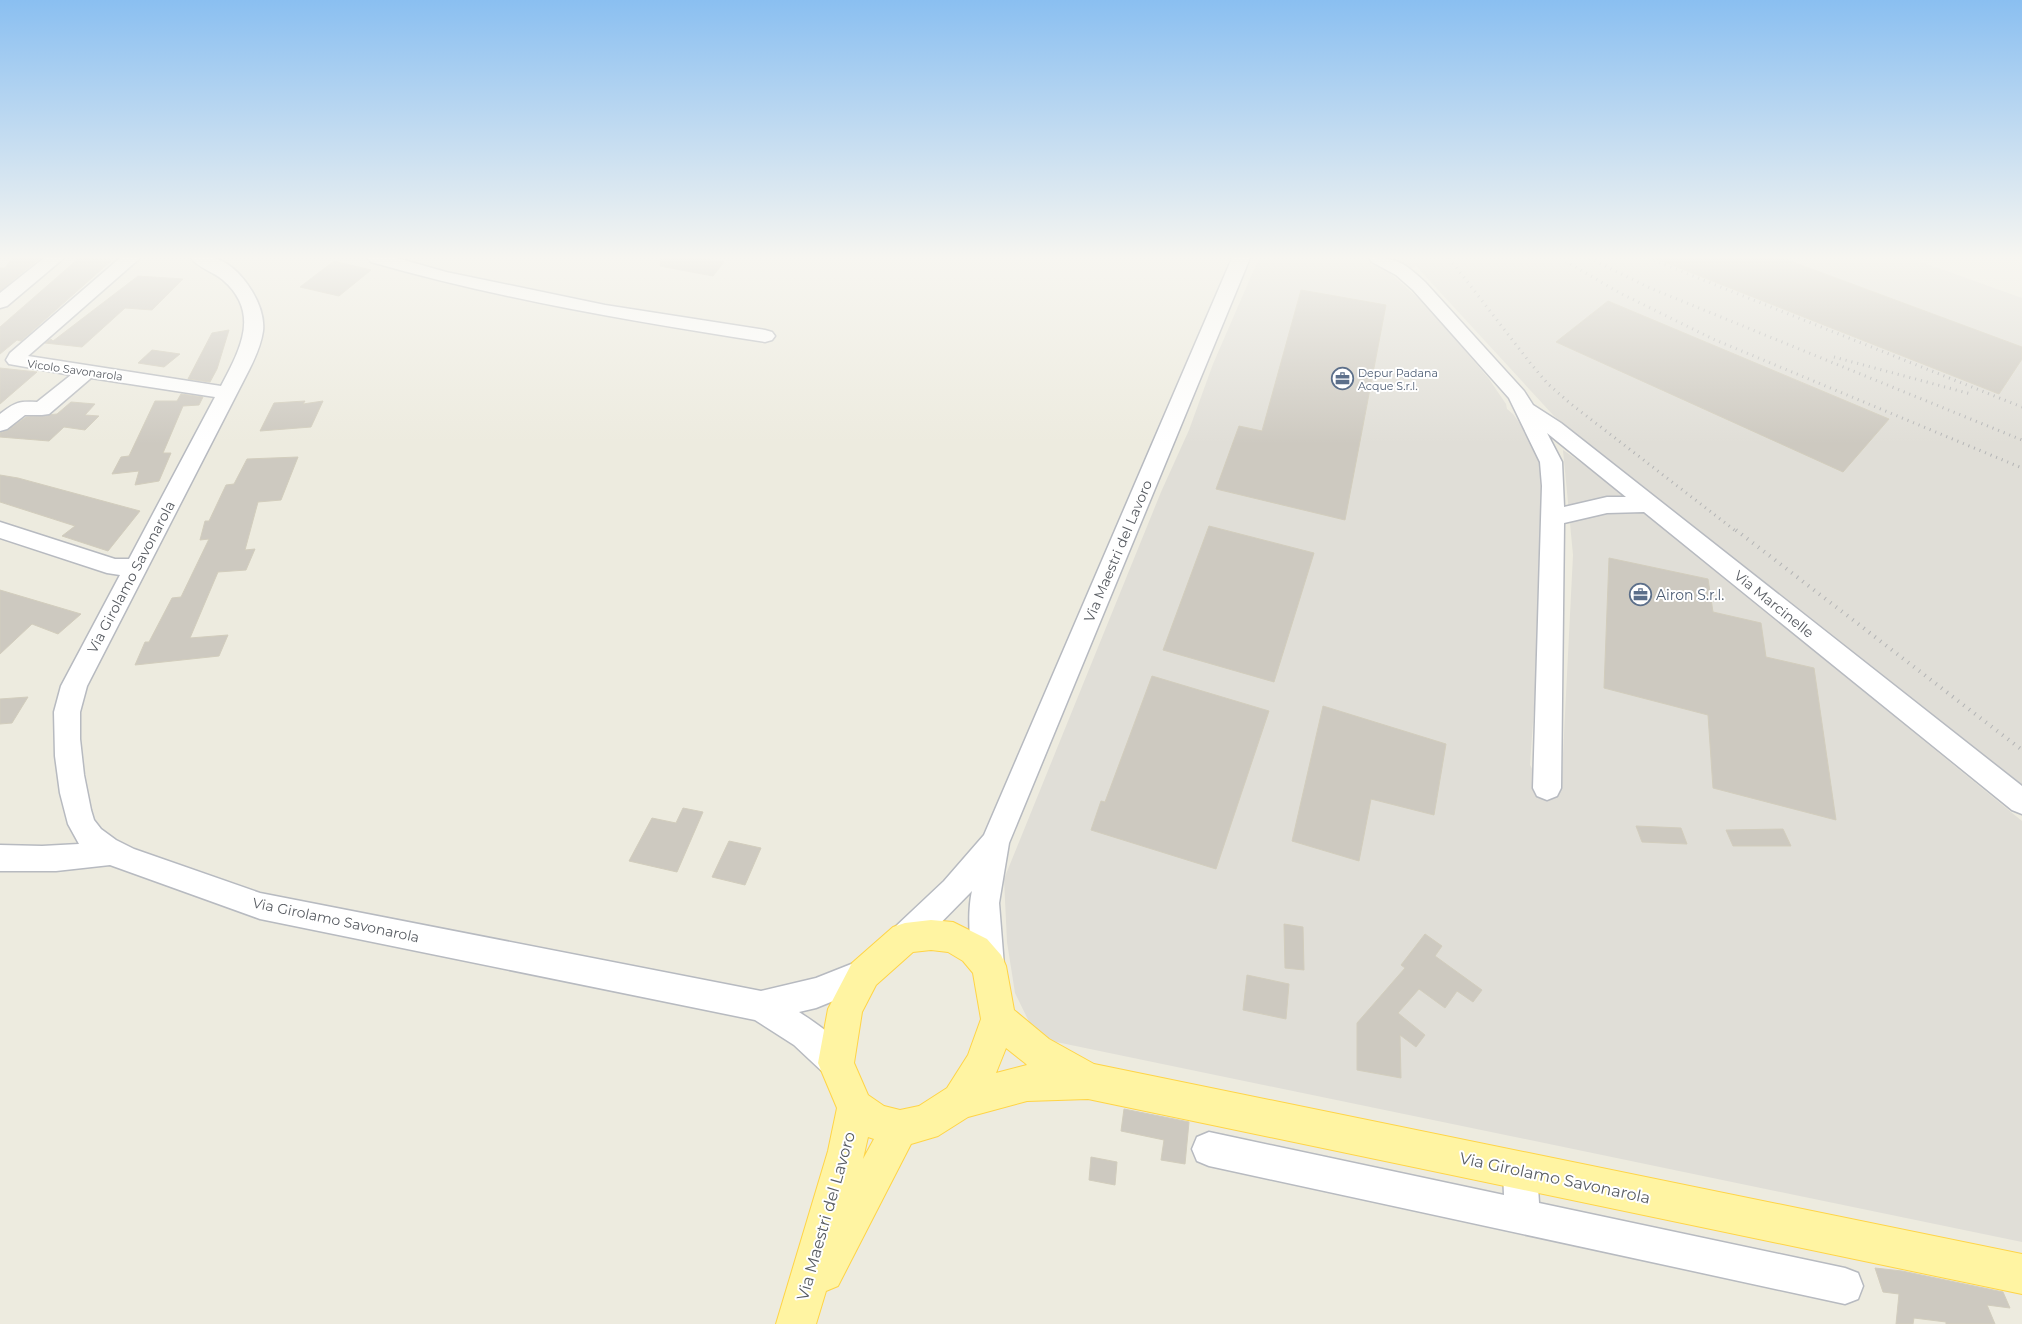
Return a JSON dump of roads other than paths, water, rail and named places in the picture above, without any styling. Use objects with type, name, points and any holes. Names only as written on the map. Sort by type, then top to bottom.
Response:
[{"type":"main road","points":[[905,938],[932,935],[953,938],[975,950],[990,966],[998,1019],[982,1065],[960,1100]]},
{"type":"main road","name":"Via Girolamo Savonarola","points":[[855,1108],[836,1063],[845,1009],[864,974],[905,938]]},
{"type":"main road","points":[[998,1019],[1037,1050],[1088,1082]]},
{"type":"main road","points":[[855,1108],[876,1122],[900,1128],[925,1123],[960,1100],[1027,1083],[1088,1082]]},
{"type":"main road","name":"Via Girolamo Savonarola","points":[[1088,1082],[2022,1274]]},
{"type":"main road","name":"Via Maestri del Lavoro","points":[[797,1324],[847,1151],[855,1108]]},
{"type":"main road","name":"Via Maestri del Lavoro","points":[[797,1324],[881,1160],[900,1128]]},
{"type":"street","name":"Vicolo Savonarola","points":[[59,320],[17,356],[16,360],[227,393]]},
{"type":"street","name":"Via Girolamo Savonarola","points":[[253,320],[254,330],[246,353],[227,393],[74,686],[67,712],[67,739],[76,807],[86,833],[111,852],[260,906],[761,1006],[805,1034],[836,1063]]},
{"type":"street","points":[[661,320],[765,336]]},
{"type":"street","name":"Via Maestri del Lavoro","points":[[995,843],[1215,320]]},
{"type":"street","name":"Via Marcinelle","points":[[1450,320],[1518,395],[1551,462],[1552,518],[1547,788]]},
{"type":"street","points":[[0,424],[20,408],[42,408],[86,372]]},
{"type":"street","name":"Via Marcinelle","points":[[1525,409],[1554,428],[2022,802]]},
{"type":"street","points":[[1552,518],[1606,505],[1648,504]]},
{"type":"street","points":[[0,530],[114,567],[136,567]]},
{"type":"street","points":[[905,938],[954,890],[995,843]]},
{"type":"street","points":[[990,966],[984,903],[995,843]]},
{"type":"street","points":[[0,858],[65,860],[111,852]]},
{"type":"street","name":"Via Girolamo Savonarola","points":[[761,1006],[816,993],[864,974]]},
{"type":"street","points":[[1209,1150],[1845,1286]]},
{"type":"street","points":[[1520,1171],[1522,1217]]},
{"type":"railway","points":[[1497,320],[1548,384],[1571,404],[1737,532]]},
{"type":"railway","points":[[1674,320],[1713,339],[2022,468]]},
{"type":"railway","points":[[1728,320],[2022,440]]},
{"type":"railway","points":[[1803,320],[2022,407]]},
{"type":"railway","points":[[1834,357],[1971,394]]},
{"type":"railway","points":[[1736,530],[2022,750]]},
{"type":"place","name":"Depur Padana Acque S.r.l.","points":[[1342,379]]},
{"type":"place","name":"Airon S.r.l.","points":[[1640,595]]}]
